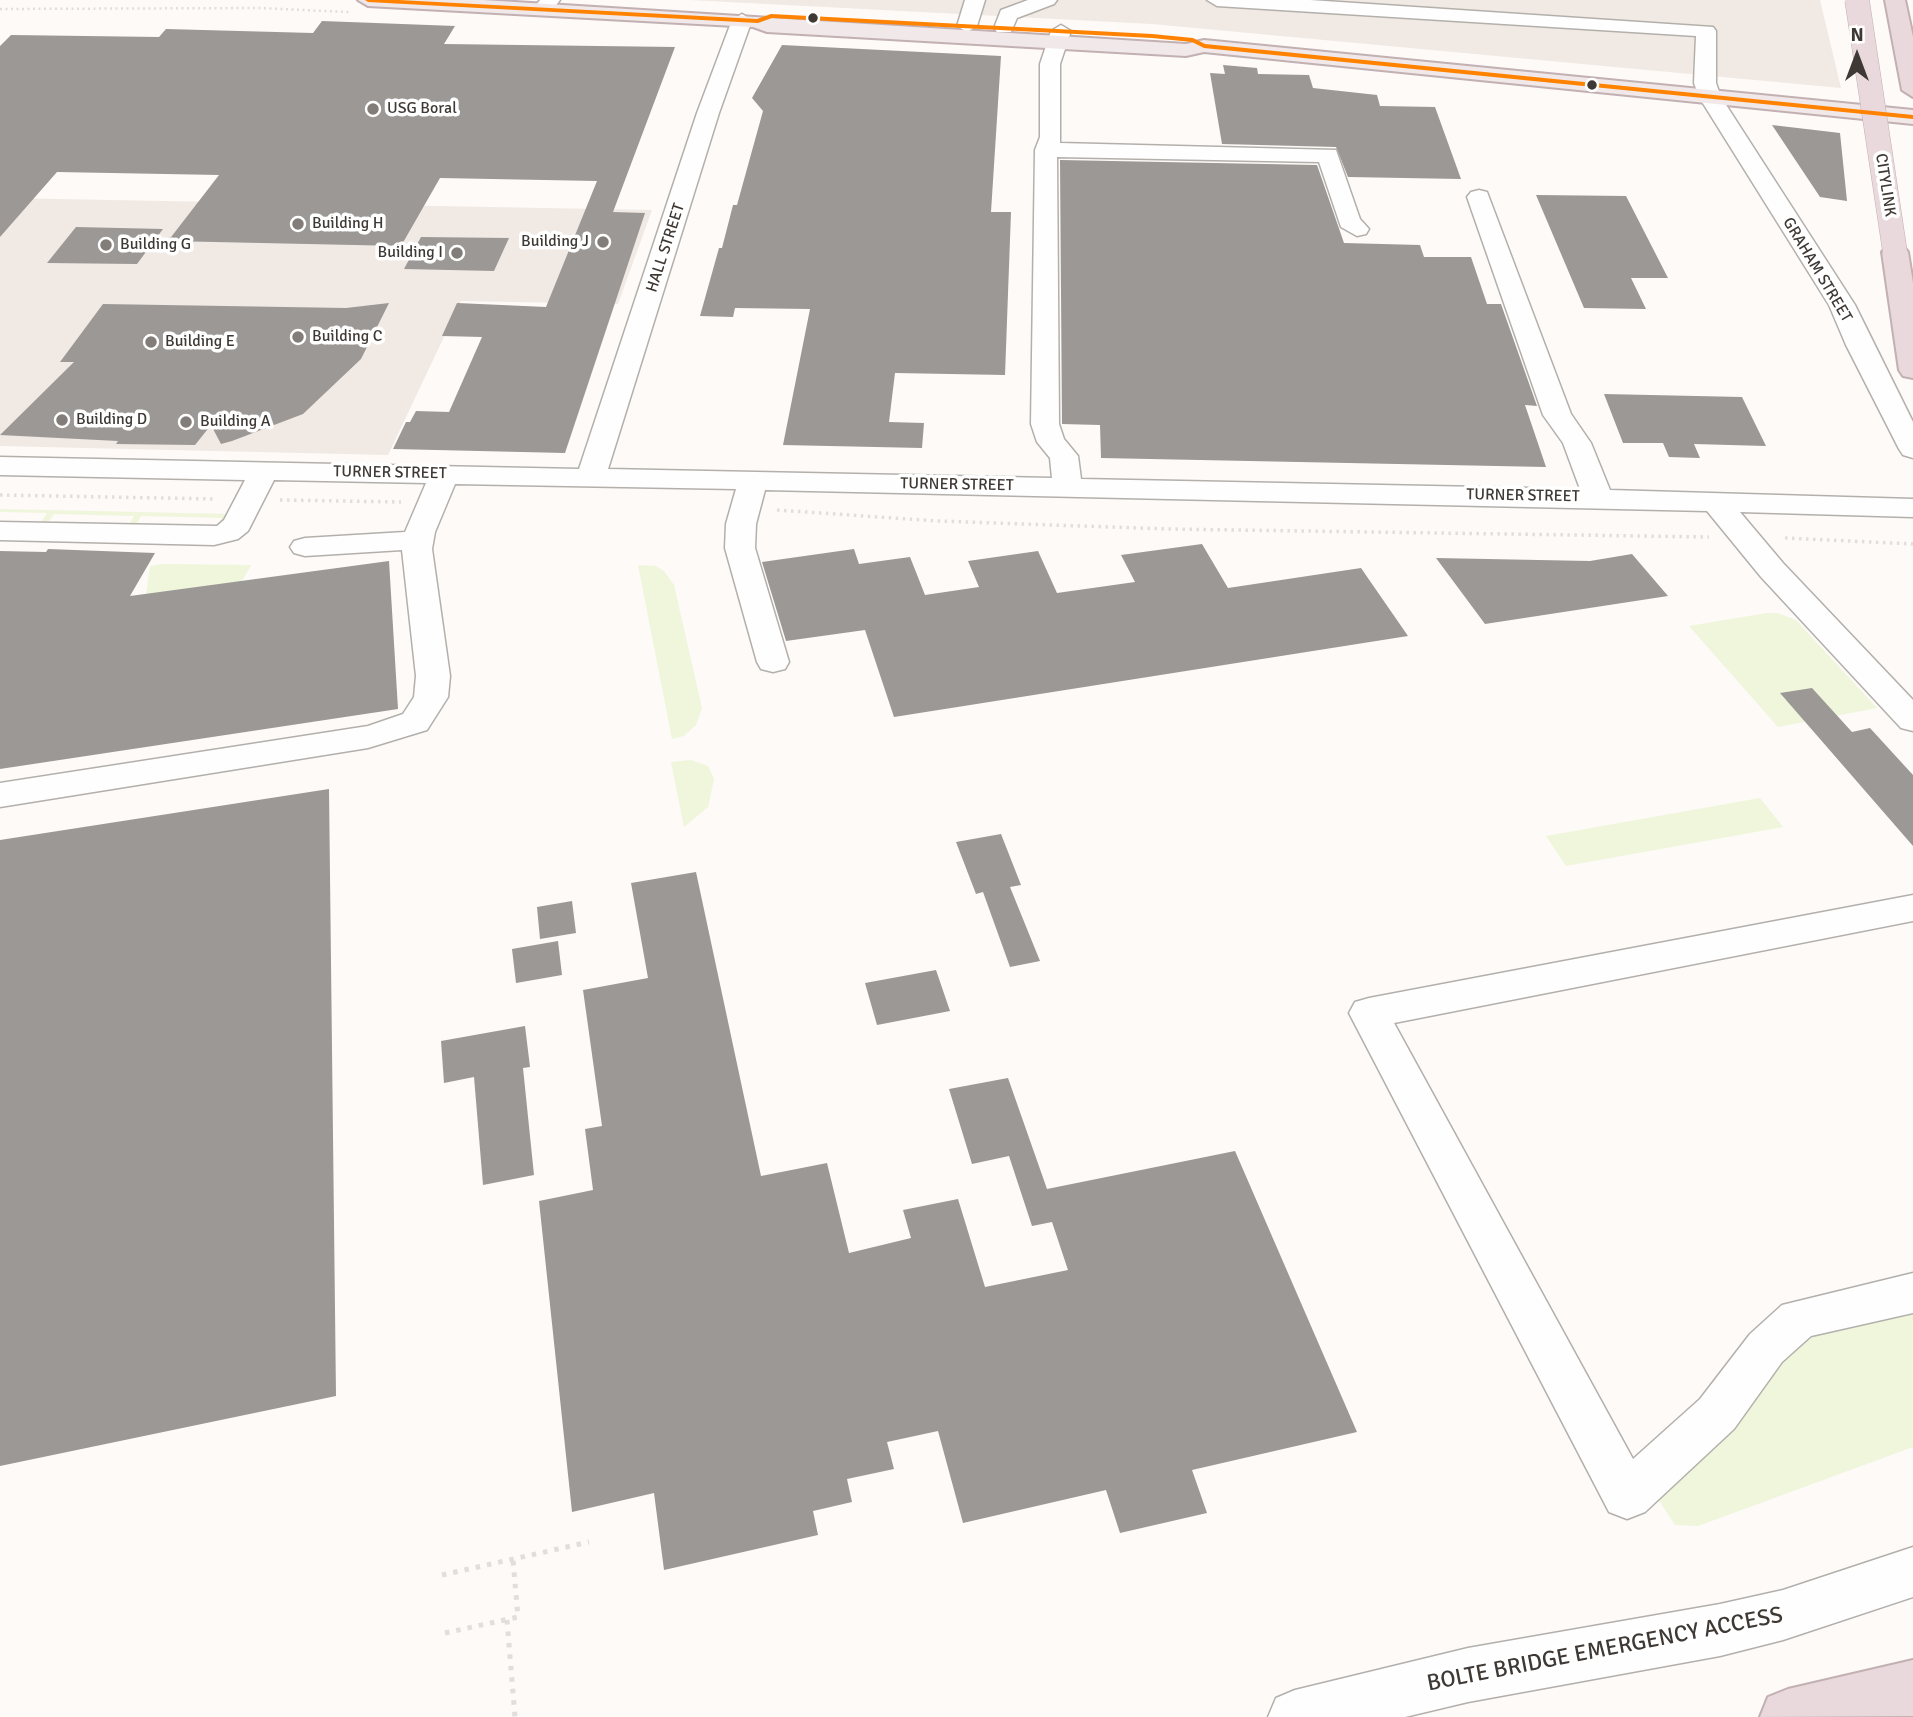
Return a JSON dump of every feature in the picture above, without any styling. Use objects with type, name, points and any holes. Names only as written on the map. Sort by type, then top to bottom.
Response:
[{"type":"highway","name":"CITYLINK","points":[[1857,0],[1913,370]]},
{"type":"highway","points":[[1895,0],[1913,90]]},
{"type":"highway","points":[[1788,1717],[1913,1688]]},
{"type":"main road","points":[[368,0],[547,4],[750,20],[767,26],[1060,36]]},
{"type":"main road","points":[[750,20],[771,16],[1004,28],[1186,50],[1205,46],[1913,117]]},
{"type":"street","points":[[967,26],[975,0]]},
{"type":"street","points":[[1004,28],[1008,14],[1047,0]]},
{"type":"street","points":[[1217,0],[1706,31],[1705,83],[1710,97]]},
{"type":"street","name":"HALL STREET","points":[[591,478],[714,94],[750,20]]},
{"type":"street","points":[[1060,36],[1050,64],[1051,137],[1046,150],[1045,424],[1051,442],[1063,456],[1067,487]]},
{"type":"street","name":"GRAHAM STREET","points":[[1710,97],[1842,305],[1864,356],[1913,449]]},
{"type":"street","points":[[1046,150],[1328,155],[1349,222],[1357,229]]},
{"type":"street","points":[[1479,197],[1557,415],[1577,443],[1598,498]]},
{"type":"street","name":"TURNER STREET","points":[[0,466],[264,471],[439,489],[591,478],[1598,498],[1913,508]]},
{"type":"street","points":[[0,531],[215,536],[234,529],[264,471]]},
{"type":"street","points":[[687,480],[748,499],[894,503],[1510,516],[1594,514],[1716,502],[1800,602],[1913,720]]},
{"type":"street","points":[[0,795],[368,737],[397,730],[415,722],[431,697],[433,676],[417,564],[419,540],[439,489]]},
{"type":"street","points":[[748,499],[740,548],[773,663]]},
{"type":"street","points":[[306,547],[419,540]]},
{"type":"street","points":[[1913,908],[1369,1013],[1627,1496],[1717,1414],[1766,1348],[1798,1319],[1913,1293]]},
{"type":"street","name":"BOLTE BRIDGE EMERGENCY ACCESS","points":[[1294,1717],[1468,1675],[1720,1630],[1795,1612],[1913,1573]]},
{"type":"path","points":[[0,495],[250,500],[439,489]]},
{"type":"path","points":[[748,499],[937,521],[1168,529],[1745,538],[1913,544]]},
{"type":"path","points":[[442,1575],[589,1542]]},
{"type":"path","points":[[445,1633],[518,1617],[513,1560]]},
{"type":"path","points":[[507,1620],[515,1717]]},
{"type":"shaded area","points":[[690,0],[1820,0],[1841,88],[1152,24]]},
{"type":"shaded area","points":[[0,198],[652,210],[618,304],[461,301],[388,455],[0,446]]},
{"type":"green space","points":[[0,509],[230,514],[216,529],[222,518],[141,516],[135,527],[128,527],[134,516],[54,514],[47,524],[40,524],[47,513],[0,512]]},
{"type":"green space","points":[[251,565],[241,583],[146,596],[150,566]]},
{"type":"green space","points":[[638,565],[656,566],[664,571],[674,585],[702,708],[696,725],[684,736],[672,739]]},
{"type":"green space","points":[[1777,613],[1796,620],[1877,708],[1778,727],[1689,626]]},
{"type":"green space","points":[[691,760],[708,766],[714,779],[708,807],[684,827],[671,762]]},
{"type":"green space","points":[[1760,798],[1783,827],[1566,866],[1546,836]]},
{"type":"green space","points":[[1913,1311],[1913,1447],[1698,1526],[1675,1525],[1658,1499],[1796,1339]]},
{"type":"building","points":[[322,21],[455,26],[444,44],[675,47],[613,212],[645,213],[565,453],[393,449],[406,422],[410,422],[416,411],[449,412],[482,337],[442,336],[457,303],[546,307],[597,181],[440,178],[401,246],[168,241],[219,175],[57,172],[0,237],[0,46],[11,35],[159,37],[166,29],[313,33]]},
{"type":"building","points":[[782,45],[1001,56],[991,212],[1011,212],[1005,375],[895,373],[889,422],[924,423],[922,448],[783,445],[810,309],[735,308],[733,317],[700,316],[733,205],[737,205],[763,111],[752,98]]},
{"type":"building","points":[[1223,65],[1257,68],[1258,74],[1309,75],[1313,88],[1377,95],[1380,106],[1435,107],[1461,179],[1348,177],[1336,147],[1222,144],[1210,73],[1225,74]]},
{"type":"building","points":[[1772,125],[1840,133],[1847,201],[1820,197]]},
{"type":"building","points":[[1060,160],[1317,165],[1344,243],[1420,245],[1424,257],[1471,257],[1487,304],[1501,304],[1537,406],[1525,405],[1546,467],[1101,458],[1100,425],[1062,424]]},
{"type":"building","points":[[1536,195],[1626,196],[1668,278],[1631,278],[1646,309],[1584,308]]},
{"type":"building","name":"Building G","points":[[76,227],[163,229],[137,264],[47,263]]},
{"type":"building","name":"Building I","points":[[421,237],[509,238],[494,271],[404,269]]},
{"type":"building","points":[[389,303],[361,359],[303,414],[232,441],[221,444],[211,425],[195,445],[116,444],[118,441],[0,435],[74,362],[60,362],[103,304],[346,308]]},
{"type":"building","points":[[1604,394],[1742,397],[1766,446],[1694,444],[1700,458],[1669,457],[1663,443],[1623,443]]},
{"type":"building","points":[[1202,544],[1228,588],[1361,568],[1408,636],[894,717],[865,630],[786,641],[762,562],[854,549],[859,564],[910,557],[925,595],[979,587],[968,561],[1038,551],[1057,593],[1135,582],[1121,555]]},
{"type":"building","points":[[48,549],[155,553],[130,596],[389,561],[398,709],[0,769],[0,551],[46,552]]},
{"type":"building","points":[[1632,554],[1668,596],[1485,624],[1436,558],[1590,561]]},
{"type":"building","points":[[1812,688],[1852,732],[1870,728],[1913,775],[1913,846],[1780,693]]},
{"type":"building","points":[[329,789],[336,1396],[0,1466],[0,840]]},
{"type":"building","points":[[1001,834],[1021,885],[1010,887],[1040,961],[1010,967],[983,892],[976,894],[956,842]]},
{"type":"building","points":[[696,872],[761,1176],[827,1163],[849,1253],[911,1238],[903,1210],[958,1199],[985,1287],[1068,1270],[1052,1222],[1032,1226],[1009,1156],[972,1164],[949,1089],[1008,1078],[1047,1189],[1235,1151],[1357,1432],[1192,1470],[1207,1513],[1120,1533],[1106,1490],[963,1523],[938,1431],[887,1442],[894,1469],[847,1479],[852,1502],[813,1511],[818,1535],[664,1570],[654,1493],[572,1512],[539,1201],[593,1190],[585,1129],[602,1126],[583,990],[648,978],[631,883]]},
{"type":"building","points":[[572,901],[576,933],[540,939],[537,907]]},
{"type":"building","points":[[558,941],[562,975],[516,983],[512,949]]},
{"type":"building","points":[[936,970],[950,1011],[877,1025],[865,983]]},
{"type":"building","points":[[525,1026],[530,1067],[523,1068],[534,1175],[483,1185],[474,1077],[444,1083],[441,1041]]},
{"type":"transit line","points":[[368,0],[758,21],[771,16],[1152,36],[1193,40],[1204,46],[1913,117]]},
{"type":"place","name":"USG Boral","points":[[373,109]]},
{"type":"place","name":"Building H","points":[[298,224]]},
{"type":"place","name":"Building J","points":[[603,242]]},
{"type":"place","name":"Building G","points":[[106,245]]},
{"type":"place","name":"Building I","points":[[457,253]]},
{"type":"place","name":"Building C","points":[[298,337]]},
{"type":"place","name":"Building E","points":[[151,342]]},
{"type":"place","name":"Building D","points":[[62,420]]},
{"type":"place","name":"Building A","points":[[186,422]]}]
